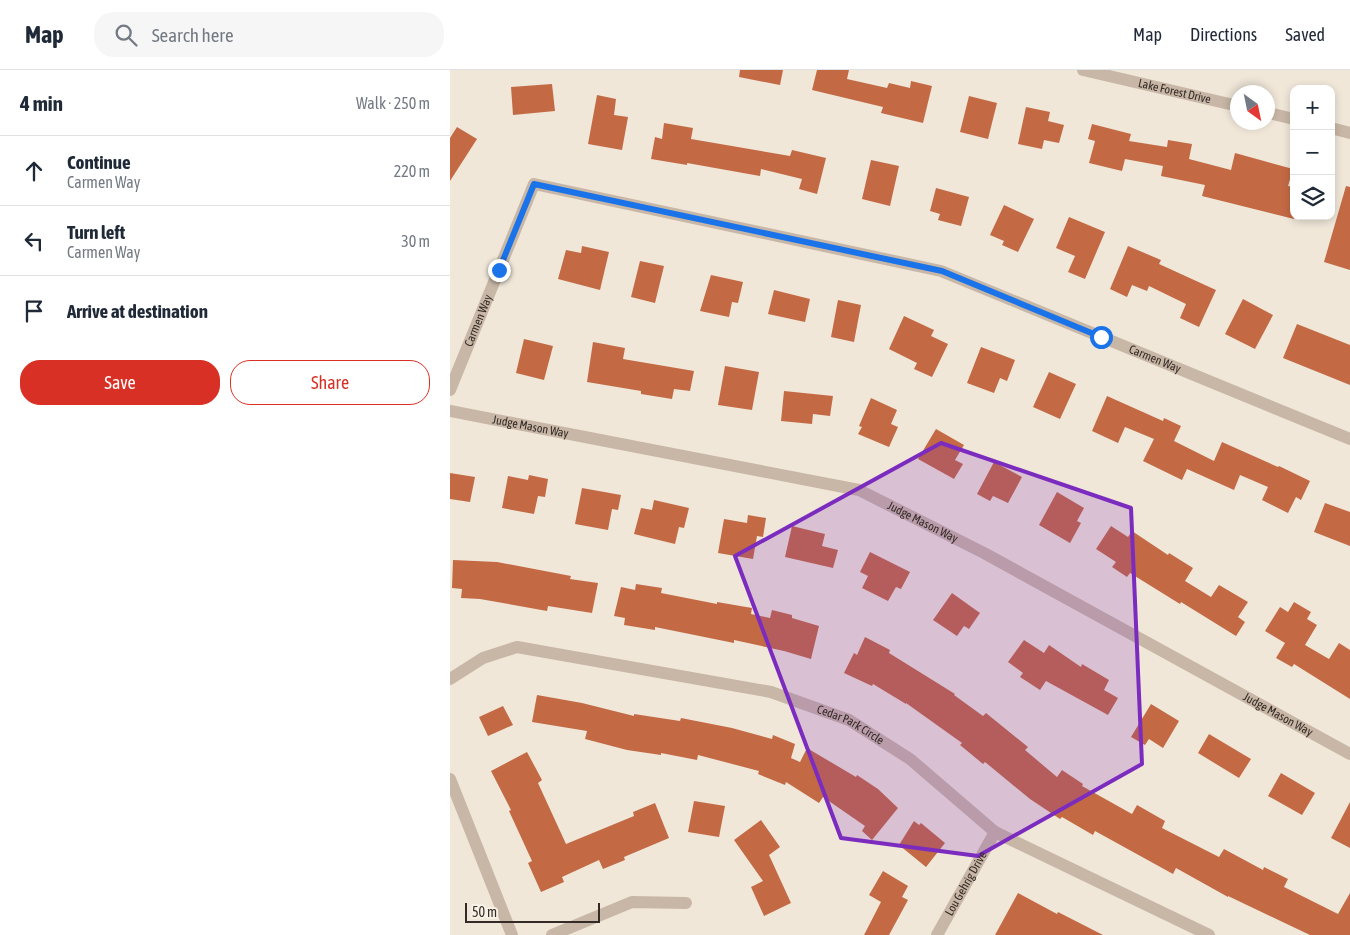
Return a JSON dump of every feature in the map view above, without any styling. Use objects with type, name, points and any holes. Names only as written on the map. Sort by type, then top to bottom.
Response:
[{"type":"street","name":"Lake Forest Drive","points":[[1083,70],[1230,104]]},
{"type":"street","points":[[1275,115],[1290,118]]},
{"type":"street","points":[[1335,129],[1350,133]]},
{"type":"street","name":"Carmen Way","points":[[450,390],[534,184],[942,271],[1350,439]]},
{"type":"street","name":"Judge Mason Way","points":[[450,411],[859,490],[984,554],[1350,754]]},
{"type":"street","name":"Cedar Park Circle","points":[[450,678],[483,658],[517,647],[771,692],[849,720],[910,759],[995,832],[1209,935]]},
{"type":"street","points":[[450,779],[512,935]]},
{"type":"street","name":"Lou Gehrig Drive","points":[[937,935],[995,832]]},
{"type":"street","points":[[552,935],[632,902],[686,903]]},
{"type":"highlighted area","points":[[941,443],[1131,508],[1142,764],[978,856],[841,838],[735,556]]},
{"type":"building","points":[[740,70],[783,70],[780,85],[739,77]]},
{"type":"building","points":[[817,70],[849,70],[847,79],[887,88],[889,83],[910,88],[911,81],[932,86],[923,123],[881,113],[883,107],[812,90]]},
{"type":"building","points":[[552,84],[555,111],[513,115],[511,87]]},
{"type":"building","points":[[597,95],[616,99],[614,115],[628,117],[622,150],[588,144]]},
{"type":"building","points":[[969,96],[997,103],[988,139],[960,132]]},
{"type":"building","points":[[1026,107],[1050,112],[1048,121],[1064,125],[1059,143],[1044,140],[1042,149],[1018,144]]},
{"type":"building","points":[[664,123],[693,128],[691,139],[790,156],[792,150],[826,158],[817,194],[799,189],[802,179],[761,169],[760,176],[687,163],[687,165],[651,159],[655,137],[662,139]]},
{"type":"building","points":[[1092,124],[1131,134],[1129,141],[1167,147],[1168,140],[1192,144],[1189,159],[1231,170],[1235,153],[1290,168],[1288,186],[1290,186],[1290,218],[1202,196],[1205,185],[1161,176],[1163,166],[1125,159],[1122,171],[1089,163],[1095,141],[1088,139]]},
{"type":"building","points":[[457,127],[477,139],[450,181],[450,138]]},
{"type":"building","points":[[871,160],[899,166],[890,206],[862,199]]},
{"type":"building","points":[[1346,186],[1350,187],[1350,270],[1324,262]]},
{"type":"building","points":[[936,188],[969,197],[961,226],[938,220],[940,214],[930,211]]},
{"type":"building","points":[[1004,205],[1034,219],[1018,252],[1002,245],[1004,241],[990,235]]},
{"type":"building","points":[[1069,217],[1105,232],[1085,279],[1068,272],[1075,256],[1056,248]]},
{"type":"building","points":[[582,246],[609,252],[600,290],[558,279],[566,250],[581,253]]},
{"type":"building","points":[[1128,246],[1161,260],[1159,264],[1216,290],[1199,327],[1180,318],[1186,304],[1149,286],[1147,291],[1132,285],[1127,297],[1110,289]]},
{"type":"building","points":[[640,261],[664,266],[655,303],[631,297]]},
{"type":"building","points":[[711,275],[743,282],[738,303],[732,302],[729,317],[700,311]]},
{"type":"building","points":[[774,290],[810,299],[805,322],[768,314]]},
{"type":"building","points":[[1243,299],[1273,315],[1255,349],[1225,334]]},
{"type":"building","points":[[838,300],[861,305],[854,342],[831,337]]},
{"type":"building","points":[[904,316],[934,330],[931,336],[948,344],[932,377],[914,369],[917,363],[889,349]]},
{"type":"building","points":[[1297,324],[1350,345],[1350,385],[1283,358]]},
{"type":"building","points":[[524,339],[553,346],[544,380],[516,373]]},
{"type":"building","points":[[593,342],[625,348],[623,359],[694,371],[690,391],[674,389],[672,399],[641,394],[641,391],[587,382]]},
{"type":"building","points":[[981,347],[1015,360],[1007,381],[1000,378],[994,393],[967,383]]},
{"type":"building","points":[[725,366],[759,372],[752,410],[718,405]]},
{"type":"building","points":[[1049,372],[1076,384],[1060,419],[1033,407]]},
{"type":"building","points":[[784,391],[833,396],[830,416],[813,414],[812,424],[781,421]]},
{"type":"building","points":[[1107,396],[1163,421],[1164,418],[1181,426],[1174,441],[1214,461],[1222,442],[1310,481],[1301,500],[1296,497],[1288,513],[1262,500],[1268,487],[1240,475],[1234,490],[1187,469],[1182,480],[1143,461],[1154,439],[1125,427],[1118,443],[1092,431]]},
{"type":"building","points":[[871,398],[897,410],[891,424],[898,427],[889,447],[858,434],[862,427],[859,426]]},
{"type":"building","points":[[936,429],[964,445],[955,460],[963,464],[954,479],[918,459]]},
{"type":"building","points":[[994,462],[1022,477],[1008,503],[993,496],[990,501],[977,494]]},
{"type":"building","points":[[450,473],[475,477],[470,502],[450,499]]},
{"type":"building","points":[[529,475],[548,479],[545,497],[538,496],[534,514],[502,508],[508,476],[528,480]]},
{"type":"building","points":[[582,488],[621,495],[618,510],[612,509],[608,530],[575,524]]},
{"type":"building","points":[[1057,492],[1084,508],[1077,521],[1081,523],[1070,543],[1039,525]]},
{"type":"building","points":[[654,500],[689,508],[684,528],[679,527],[675,544],[634,534],[641,508],[652,510]]},
{"type":"building","points":[[1325,503],[1350,512],[1350,546],[1314,532]]},
{"type":"building","points":[[748,515],[766,518],[763,537],[757,536],[753,559],[718,553],[724,519],[747,523]]},
{"type":"building","points":[[792,526],[825,534],[822,546],[838,550],[833,568],[785,557]]},
{"type":"building","points":[[1111,526],[1128,537],[1132,531],[1168,555],[1169,553],[1193,568],[1185,581],[1211,597],[1219,585],[1248,602],[1238,617],[1245,622],[1236,636],[1130,573],[1127,577],[1112,567],[1116,562],[1096,549]]},
{"type":"building","points":[[870,552],[910,572],[901,589],[896,587],[888,601],[862,588],[868,576],[860,572]]},
{"type":"building","points":[[453,560],[497,562],[571,576],[570,579],[598,583],[592,613],[548,606],[547,611],[480,599],[461,598],[462,589],[452,588]]},
{"type":"building","points":[[636,584],[662,588],[661,593],[717,604],[717,602],[752,608],[751,614],[770,618],[772,610],[792,615],[792,618],[819,626],[811,659],[734,640],[734,643],[655,627],[655,630],[624,625],[625,618],[614,616],[621,587],[635,590]]},
{"type":"building","points":[[952,593],[980,613],[969,629],[964,626],[957,636],[933,620]]},
{"type":"building","points":[[1294,602],[1311,612],[1307,619],[1317,625],[1305,645],[1329,659],[1339,643],[1350,650],[1350,699],[1294,664],[1292,667],[1276,658],[1285,643],[1265,631],[1280,607],[1288,612]]},
{"type":"building","points":[[865,637],[890,650],[889,653],[955,694],[983,716],[986,713],[1028,747],[1025,750],[1057,777],[1062,770],[1083,784],[1082,786],[1132,814],[1137,805],[1165,821],[1162,828],[1219,857],[1224,849],[1263,870],[1264,867],[1288,879],[1284,887],[1338,914],[1350,893],[1350,935],[1310,935],[1228,897],[1176,868],[1173,874],[1095,831],[1093,835],[1062,817],[1060,819],[1030,799],[985,762],[983,764],[960,745],[962,743],[906,703],[873,684],[872,686],[844,673],[854,653],[857,655]]},
{"type":"building","points":[[1024,640],[1044,653],[1049,645],[1081,667],[1082,664],[1109,680],[1104,690],[1118,698],[1108,715],[1046,681],[1040,690],[1020,677],[1023,673],[1008,662]]},
{"type":"building","points":[[537,695],[582,703],[634,716],[634,714],[680,721],[681,718],[732,728],[772,739],[773,735],[795,744],[791,758],[800,762],[807,748],[856,777],[857,775],[878,789],[898,808],[872,840],[862,831],[865,826],[823,797],[819,803],[786,782],[785,785],[758,774],[759,771],[698,755],[697,760],[661,753],[661,755],[627,750],[585,739],[587,731],[532,722]]},
{"type":"building","points":[[1151,704],[1179,721],[1163,748],[1149,739],[1145,745],[1131,737]]},
{"type":"building","points":[[503,706],[513,725],[488,736],[479,717]]},
{"type":"building","points":[[1209,734],[1251,759],[1239,778],[1198,753]]},
{"type":"building","points":[[527,752],[542,780],[538,783],[566,844],[634,816],[633,812],[655,803],[669,838],[624,857],[625,860],[603,869],[599,860],[562,877],[564,882],[541,892],[528,863],[532,861],[509,811],[511,810],[491,771]]},
{"type":"building","points":[[1281,773],[1315,793],[1302,815],[1268,796]]},
{"type":"building","points":[[694,801],[725,806],[719,837],[688,832]]},
{"type":"building","points":[[1350,802],[1350,848],[1331,838]]},
{"type":"building","points":[[761,820],[780,847],[769,855],[791,903],[764,916],[751,887],[763,881],[734,840]]},
{"type":"building","points":[[914,821],[919,825],[921,823],[945,843],[926,867],[899,845]]},
{"type":"building","points":[[883,871],[908,886],[902,897],[908,900],[889,935],[864,935],[881,902],[869,895]]},
{"type":"building","points":[[1018,893],[1057,914],[1058,912],[1103,935],[995,935]]},
{"type":"route","points":[[499,270],[534,184],[942,271],[1101,337]]}]
